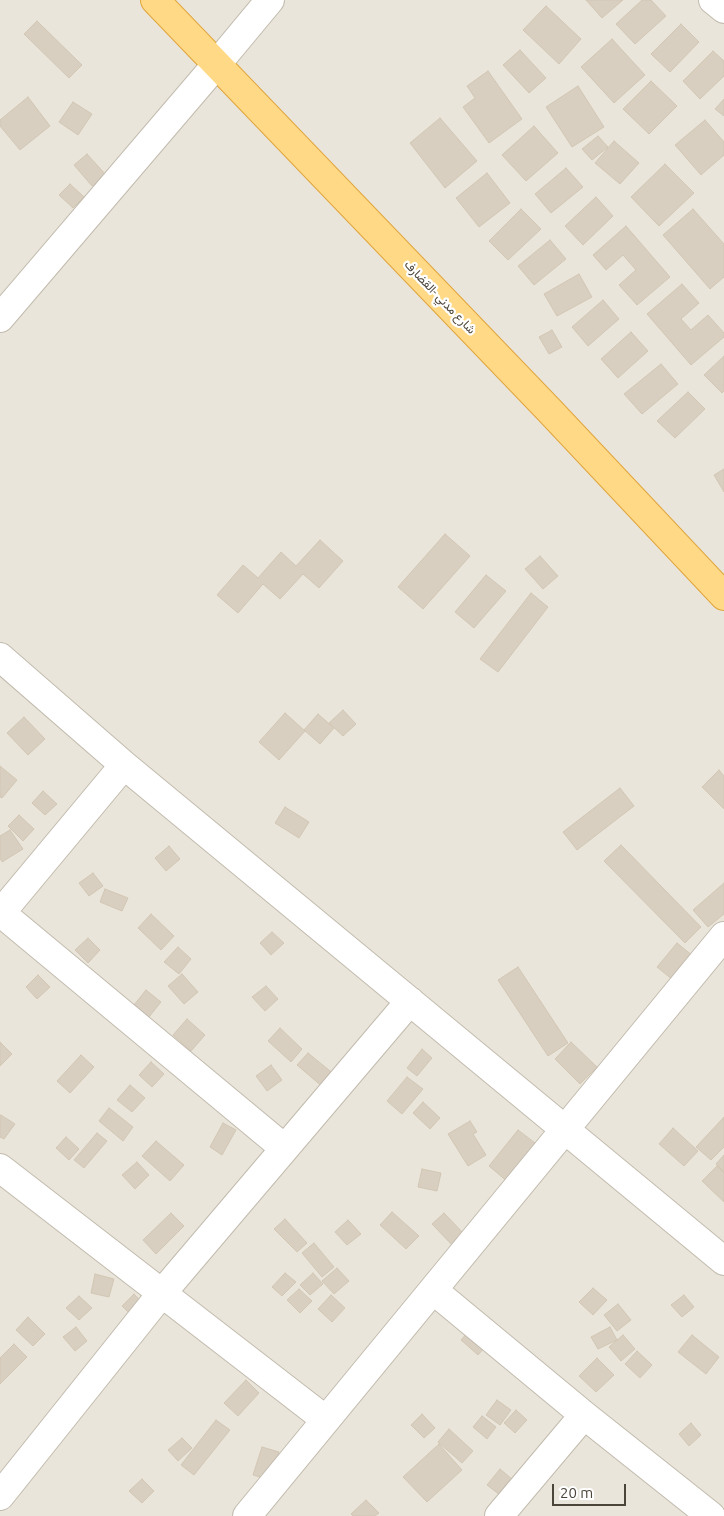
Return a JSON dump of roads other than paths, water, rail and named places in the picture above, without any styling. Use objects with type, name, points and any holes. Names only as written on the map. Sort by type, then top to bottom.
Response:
[{"type":"highway","name":"شارع مدني -القضارف","points":[[154,0],[549,410],[724,596]]},
{"type":"street","points":[[0,318],[270,0]]},
{"type":"street","points":[[713,0],[724,9]]},
{"type":"street","points":[[0,656],[124,765],[566,1130],[722,1255]]},
{"type":"street","points":[[124,765],[0,913],[284,1148]]},
{"type":"street","points":[[247,1516],[724,936]]},
{"type":"street","points":[[0,1496],[162,1293],[410,1001]]},
{"type":"street","points":[[0,1168],[326,1420]]},
{"type":"street","points":[[433,1290],[584,1415],[711,1516]]},
{"type":"street","points":[[499,1516],[584,1415]]}]
